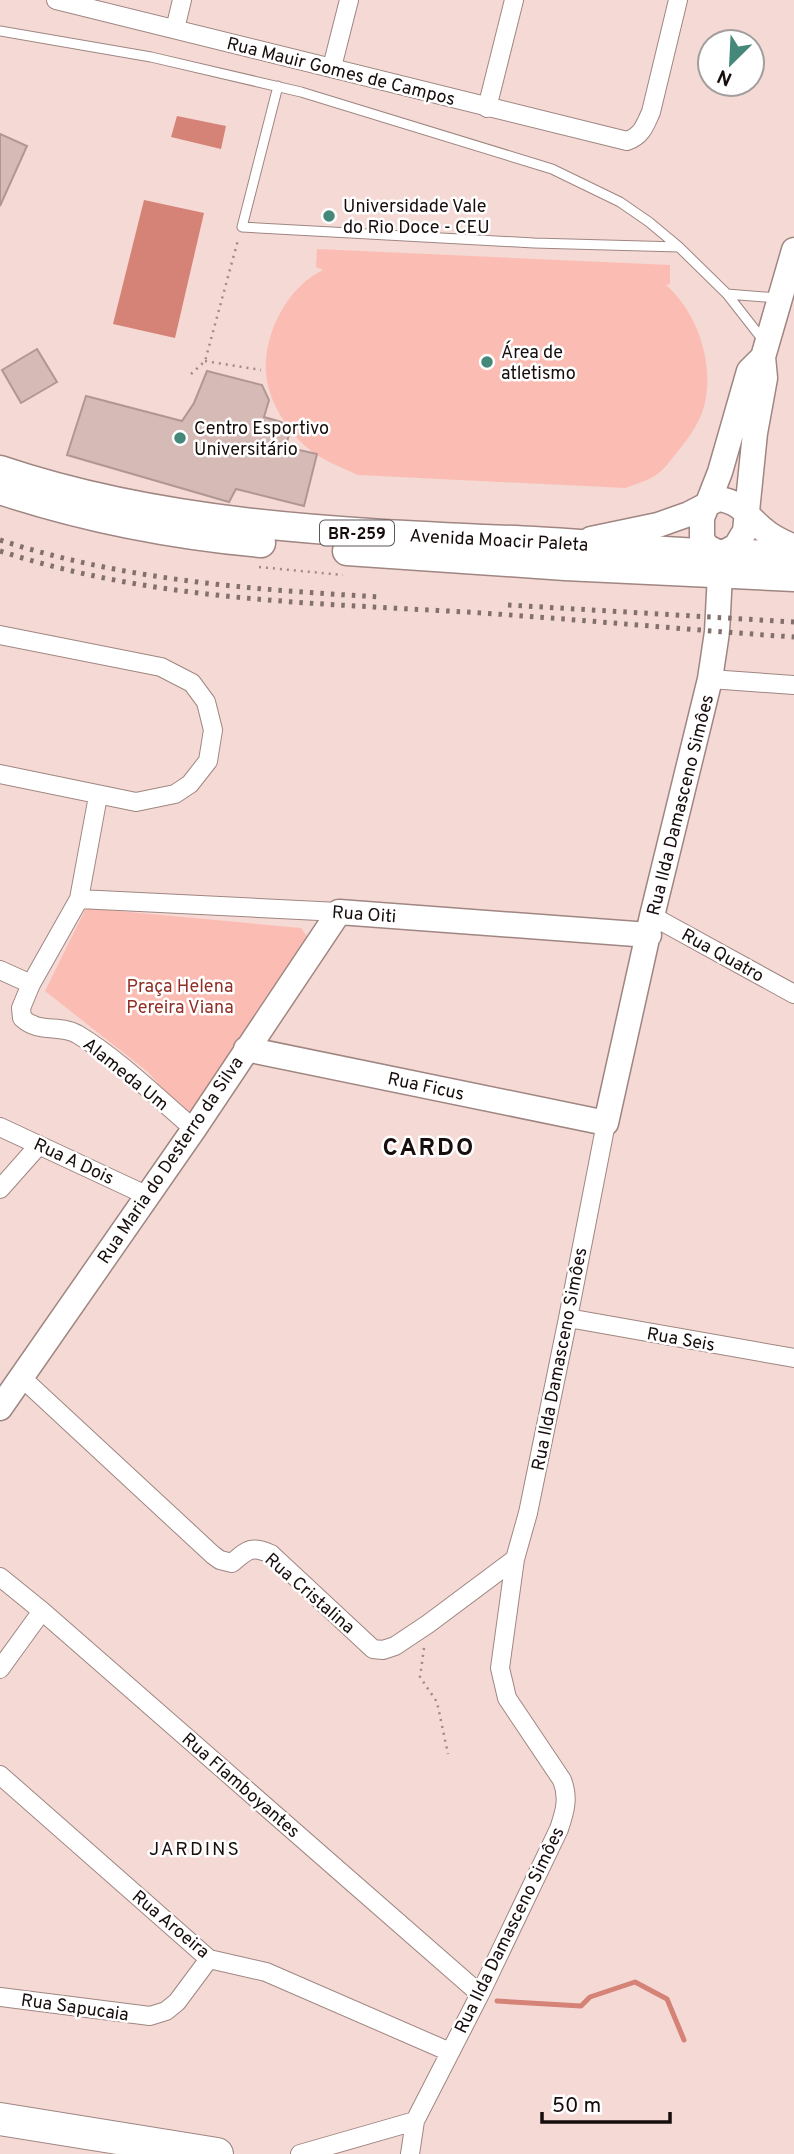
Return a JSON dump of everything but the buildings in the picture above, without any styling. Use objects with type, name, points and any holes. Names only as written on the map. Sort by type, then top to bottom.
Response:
[{"type":"highway","points":[[0,2119],[217,2154]]},
{"type":"main road","name":"Avenida Moacir Paleta","points":[[0,470],[90,496],[254,524],[362,533],[570,543],[794,576]]},
{"type":"main road","name":"Avenida Moacir Paleta","points":[[0,490],[40,503],[123,523],[244,542],[436,558],[720,564],[794,554]]},
{"type":"street","name":"Rua Mauir Gomes de Campos","points":[[56,0],[627,141],[637,137],[644,129],[651,112],[678,0]]},
{"type":"street","points":[[175,29],[182,0]]},
{"type":"street","points":[[332,67],[348,0]]},
{"type":"street","points":[[487,108],[514,0]]},
{"type":"street","points":[[764,351],[765,377],[755,433],[747,514],[741,539],[720,564],[702,538],[702,517],[720,472],[749,371],[764,351],[794,250]]},
{"type":"street","points":[[570,543],[638,531],[690,514],[718,499],[741,506],[774,538],[794,547]]},
{"type":"street","name":"Rua Ilda Damasceno Simôes","points":[[410,2154],[415,2121],[480,1994],[567,1808],[567,1792],[562,1780],[507,1698],[500,1668],[515,1559],[526,1519],[568,1318],[606,1123],[710,679],[717,632],[720,564]]},
{"type":"street","points":[[0,635],[161,667],[192,684],[206,702],[213,730],[208,761],[190,784],[175,794],[136,802],[0,774]]},
{"type":"street","points":[[710,679],[794,685]]},
{"type":"street","name":"Alameda Um","points":[[98,796],[79,899],[31,984],[21,1008],[22,1018],[34,1027],[73,1032],[93,1044],[194,1129]]},
{"type":"street","name":"Rua Oiti","points":[[79,899],[651,926]]},
{"type":"street","name":"Rua Maria do Desterro da Silva","points":[[0,1408],[194,1129],[339,912]]},
{"type":"street","name":"Rua Quatro","points":[[651,926],[794,994]]},
{"type":"street","points":[[0,970],[31,984]]},
{"type":"street","name":"Rua Ficus","points":[[246,1049],[606,1123]]},
{"type":"street","name":"Rua A Dois","points":[[0,1127],[148,1196]]},
{"type":"street","points":[[0,1189],[39,1145]]},
{"type":"street","name":"Rua Seis","points":[[568,1318],[794,1358]]},
{"type":"street","name":"Rua Cristalina","points":[[21,1377],[220,1560],[232,1563],[251,1549],[271,1554],[373,1649],[383,1650],[394,1646],[515,1559]]},
{"type":"street","name":"Rua Flamboyantes","points":[[0,1577],[480,1994]]},
{"type":"street","points":[[0,1670],[42,1611]]},
{"type":"street","name":"Rua Aroeira","points":[[0,1775],[209,1959],[266,1972],[450,2052]]},
{"type":"street","name":"Rua Sapucaia","points":[[0,1997],[150,2016],[166,2011],[177,2002],[209,1959]]},
{"type":"street","points":[[300,2154],[415,2121]]},
{"type":"lane","points":[[0,31],[150,58],[278,86],[552,169],[620,202],[679,247],[727,294],[764,351]]},
{"type":"lane","points":[[278,86],[242,227],[534,243],[679,247]]},
{"type":"lane","points":[[727,294],[781,299]]},
{"type":"path","points":[[191,374],[205,361],[242,227]]},
{"type":"path","points":[[205,361],[261,370]]},
{"type":"path","points":[[428,1624],[420,1677],[437,1702],[448,1754]]},
{"type":"green space","name":"Área de atletismo","points":[[317,249],[670,265],[670,284],[666,285],[678,297],[696,326],[706,360],[706,394],[701,416],[687,440],[662,470],[648,480],[625,488],[358,475],[322,458],[302,443],[278,411],[267,383],[266,358],[273,327],[299,287],[323,270],[316,267]]},
{"type":"green space","name":"Praça Helena Pereira Viana","points":[[86,908],[301,928],[311,942],[191,1122],[148,1072],[45,991]]},
{"type":"shaded area","points":[[177,116],[226,126],[221,149],[171,137]]},
{"type":"shaded area","points":[[144,200],[204,213],[175,338],[113,324]]},
{"type":"waterway","points":[[497,2001],[581,2006],[590,1997],[635,1982],[667,1999],[684,2040]]},
{"type":"railway","points":[[0,540],[46,554],[141,574],[285,591],[382,597]]},
{"type":"railway","points":[[0,551],[119,581],[239,597],[794,637]]},
{"type":"railway","points":[[508,605],[794,622]]},
{"type":"place","name":"Universidade Vale do Rio Doce - CEU","points":[[329,216]]},
{"type":"place","name":"Área de atletismo","points":[[487,362]]},
{"type":"place","name":"Centro Esportivo Universitário","points":[[180,438]]},
{"type":"district","name":"CARDO","points":[[429,1147]]},
{"type":"district","name":"JARDINS","points":[[195,1848]]}]
